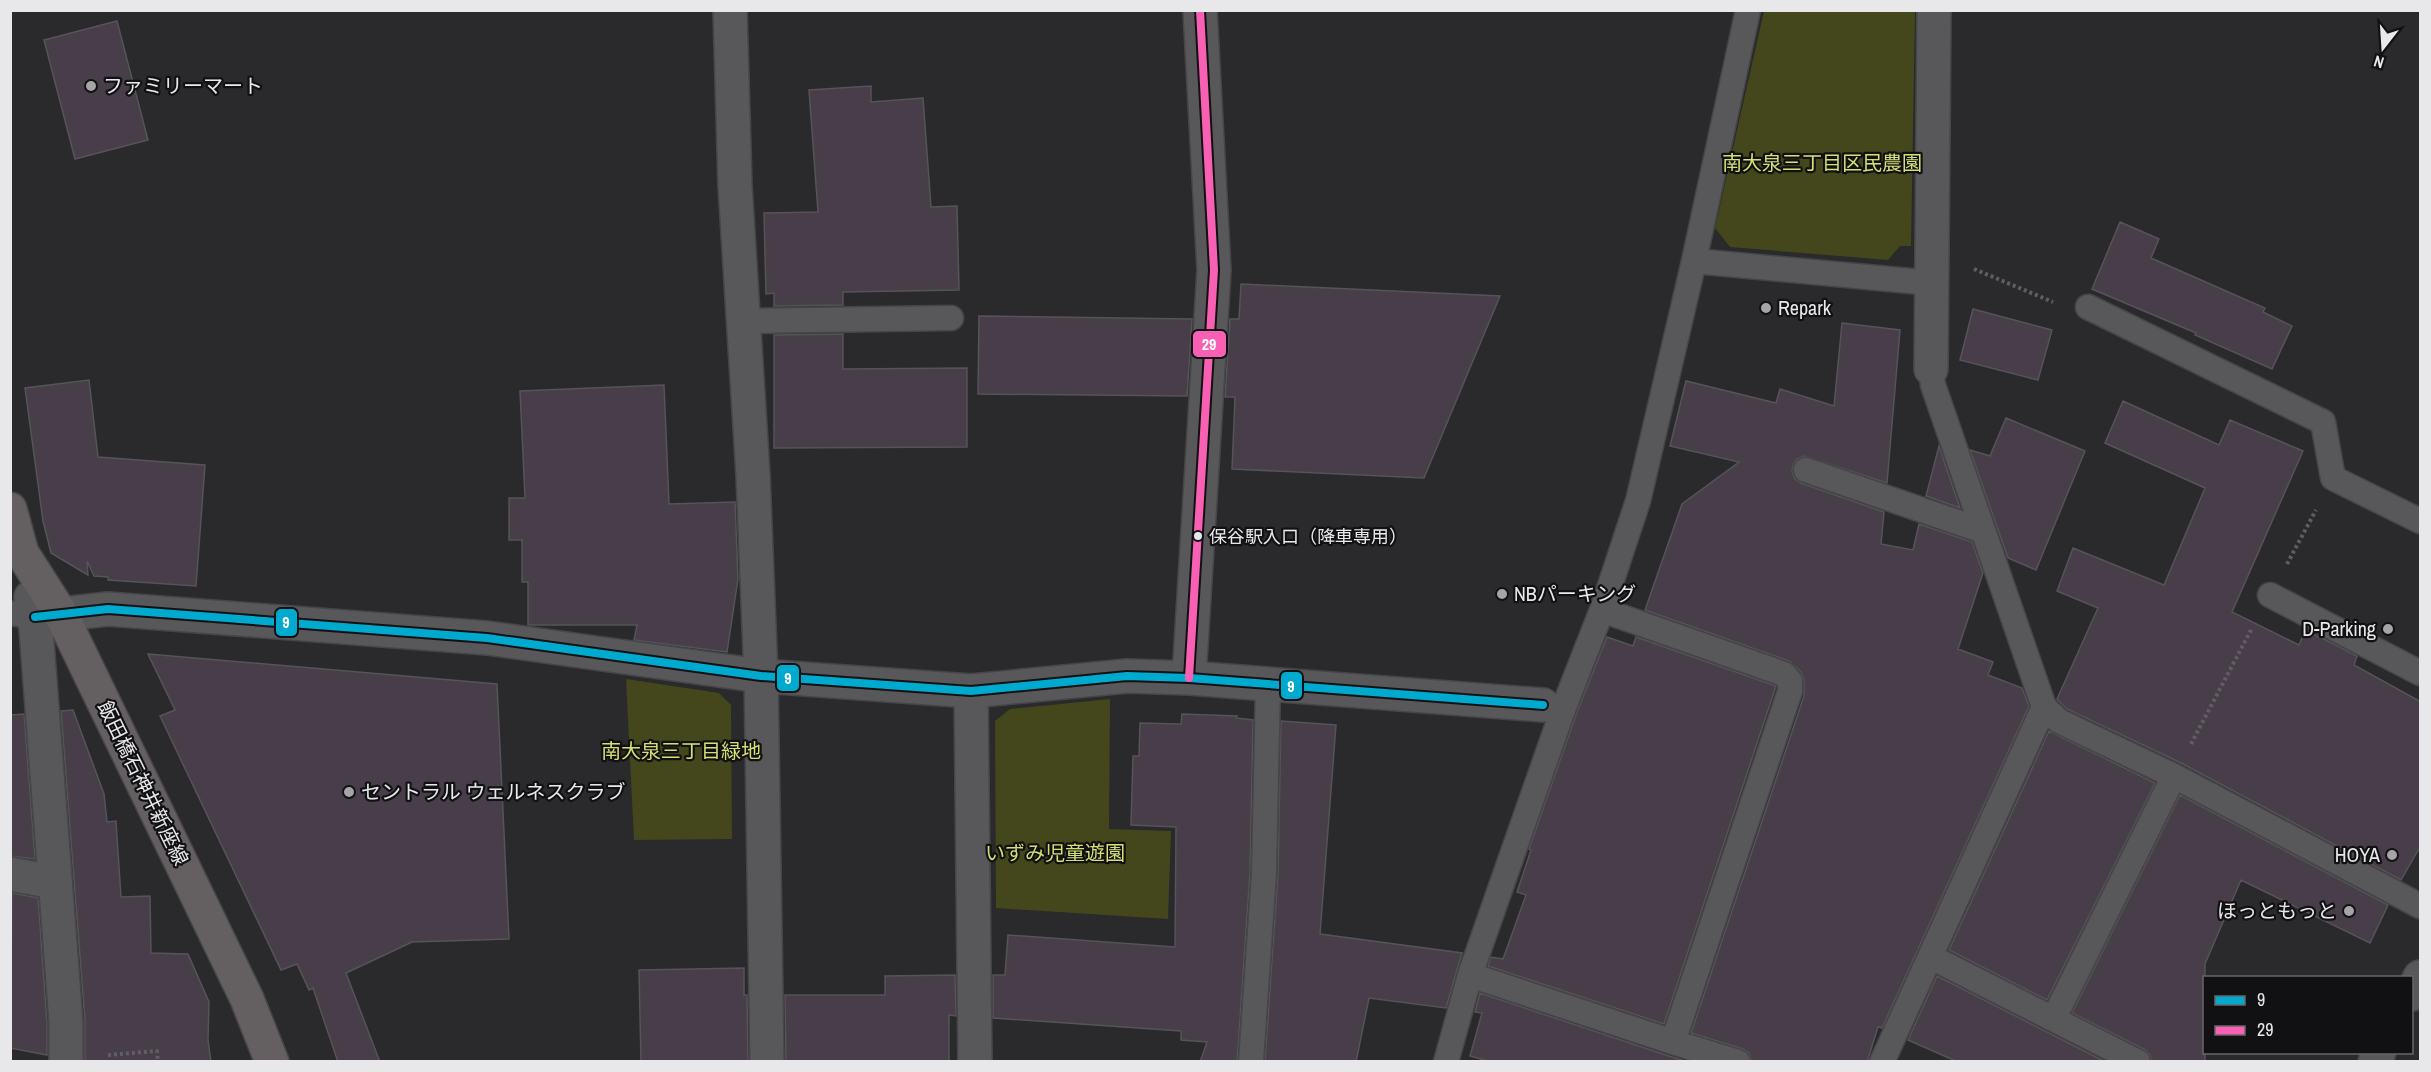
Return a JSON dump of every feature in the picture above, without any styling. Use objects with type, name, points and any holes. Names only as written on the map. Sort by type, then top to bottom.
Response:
[{"type":"main road","name":"飯田橋石神井新座線","points":[[10,509],[36,614],[247,999],[272,1062]]},
{"type":"street","points":[[730,10],[735,184],[753,475],[761,676],[767,1062]]},
{"type":"street","points":[[1189,678],[1214,270],[1200,10]]},
{"type":"street","points":[[1931,369],[1934,10]]},
{"type":"street","points":[[66,1062],[66,1022],[36,614],[108,609],[487,638],[761,676],[971,691],[1116,676],[1189,678],[1553,706]]},
{"type":"street","points":[[971,691],[975,1062]]},
{"type":"street","points":[[10,873],[54,882]]},
{"type":"street","points":[[2413,992],[2421,977]]},
{"type":"lane","points":[[1446,1062],[1470,975],[1553,706],[1602,610],[1638,501],[1694,261],[1748,10]]},
{"type":"lane","points":[[1694,261],[1932,267]]},
{"type":"lane","points":[[2088,307],[2323,422],[2333,478],[2421,522]]},
{"type":"lane","points":[[744,321],[951,318]]},
{"type":"lane","points":[[1931,369],[1933,385],[2044,707],[2059,721],[2174,776],[2421,906]]},
{"type":"lane","points":[[1806,470],[1983,531]]},
{"type":"lane","points":[[2270,595],[2421,673]]},
{"type":"lane","points":[[1602,610],[1784,674],[1790,681],[1790,691],[1673,1042]]},
{"type":"lane","points":[[1251,1062],[1264,873],[1268,684]]},
{"type":"lane","points":[[1882,1062],[2044,707]]},
{"type":"lane","points":[[2054,1018],[2174,776]]},
{"type":"lane","points":[[1931,957],[2138,1062]]},
{"type":"lane","points":[[1470,975],[1738,1062]]},
{"type":"path","points":[[1932,267],[2071,309],[2088,307]]},
{"type":"path","points":[[100,1055],[157,1051],[158,1062]]},
{"type":"green space","name":"南大泉三丁目区民農園","points":[[1764,11],[1915,11],[1911,246],[1900,246],[1888,260],[1730,247],[1715,228]]},
{"type":"green space","name":"南大泉三丁目緑地","points":[[626,679],[719,693],[731,705],[732,839],[634,840]]},
{"type":"green space","name":"いずみ児童遊園","points":[[1110,699],[1109,829],[1171,831],[1168,919],[996,908],[995,721],[1010,709]]},
{"type":"building","points":[[117,21],[148,140],[75,159],[44,40]]},
{"type":"building","points":[[871,86],[871,102],[923,98],[931,207],[957,206],[959,290],[843,292],[843,305],[774,306],[774,293],[766,294],[764,213],[818,212],[809,90]]},
{"type":"building","points":[[2120,222],[2159,239],[2151,258],[2265,308],[2263,312],[2292,326],[2272,369],[2195,335],[2196,333],[2092,289]]},
{"type":"building","points":[[1241,284],[1500,296],[1424,478],[1232,469],[1235,397],[1225,397],[1230,319],[1239,319]]},
{"type":"building","points":[[1973,309],[2052,330],[2038,380],[1960,360]]},
{"type":"building","points":[[979,316],[1192,319],[1187,396],[978,394]]},
{"type":"building","points":[[1842,323],[1900,330],[1887,483],[1804,456],[1797,459],[1793,465],[1792,472],[1795,479],[1884,512],[1881,544],[1913,550],[1919,524],[1972,542],[1983,573],[1958,649],[1993,662],[1988,675],[2022,688],[2029,706],[1882,1028],[1878,1027],[1867,1062],[1752,1062],[1749,1053],[1743,1049],[1691,1033],[1804,696],[1804,680],[1801,672],[1789,661],[1645,610],[1682,504],[1739,462],[1670,446],[1686,381],[1776,403],[1780,389],[1834,406]]},
{"type":"building","points":[[843,334],[843,369],[967,368],[967,447],[774,448],[774,335]]},
{"type":"building","points":[[89,380],[98,457],[205,465],[196,586],[108,580],[108,577],[94,576],[87,561],[88,575],[51,553],[43,521],[25,388]]},
{"type":"building","points":[[664,385],[669,504],[735,502],[738,579],[727,652],[634,640],[637,625],[528,625],[528,582],[522,582],[522,540],[509,540],[509,498],[525,498],[520,391]]},
{"type":"building","points":[[2123,401],[2219,445],[2230,420],[2303,451],[2232,612],[2299,645],[2305,631],[2324,639],[2357,656],[2354,665],[2421,702],[2421,845],[2401,880],[2181,763],[2067,709],[2057,699],[2098,608],[2057,591],[2073,548],[2164,585],[2205,488],[2105,443]]},
{"type":"building","points":[[2006,418],[2085,451],[2036,570],[2008,558],[1970,450],[1990,456]]},
{"type":"building","points":[[1939,446],[1960,508],[1926,496]]},
{"type":"building","points":[[1607,637],[1633,646],[1636,637],[1776,686],[1664,1024],[1488,966],[1491,957],[1503,959],[1526,895],[1517,892],[1531,850],[1529,849],[1577,712]]},
{"type":"building","points":[[148,654],[497,684],[509,939],[412,942],[346,973],[380,1062],[338,1062],[313,988],[309,990],[297,964],[281,970],[160,716],[175,710]]},
{"type":"building","points":[[73,710],[104,794],[107,822],[116,821],[121,897],[150,896],[151,953],[188,954],[209,1002],[208,1040],[211,1062],[85,1062],[85,1021],[61,711]]},
{"type":"building","points":[[24,714],[35,859],[10,856],[10,715]]},
{"type":"building","points":[[1182,714],[1237,716],[1236,718],[1253,720],[1250,872],[1237,1062],[1200,1062],[1207,1042],[1181,1040],[1181,1031],[993,1018],[993,975],[1005,975],[1008,935],[1175,947],[1176,827],[1131,825],[1133,756],[1139,756],[1140,723],[1181,724]]},
{"type":"building","points":[[1281,721],[1336,725],[1320,934],[1462,953],[1446,1008],[1369,998],[1356,1062],[1265,1062],[1278,874]]},
{"type":"building","points":[[2049,731],[2155,783],[2047,1000],[1949,950]]},
{"type":"building","points":[[2180,795],[2388,905],[2370,943],[2241,880],[2205,964],[2203,1054],[2205,1054],[2205,1062],[2152,1062],[2150,1055],[2144,1049],[2072,1013]]},
{"type":"building","points":[[12,893],[38,898],[47,1023],[47,1055],[10,1048]]},
{"type":"building","points":[[744,968],[744,995],[747,995],[748,1062],[641,1062],[639,970]]},
{"type":"building","points":[[955,975],[956,1016],[949,1015],[949,1062],[786,1062],[785,995],[885,995],[885,976]]},
{"type":"building","points":[[1937,976],[2106,1062],[1958,1062],[1908,1040]]},
{"type":"building","points":[[1480,993],[1688,1062],[1491,1062],[1470,1056],[1482,1013],[1475,1012]]},
{"type":"transit line","name":"29","points":[[1189,678],[1214,270],[1200,10]]},
{"type":"transit line","name":"9","points":[[35,617],[108,609],[487,638],[761,676],[971,691],[1127,676],[1189,678],[1543,705]]},
{"type":"place","name":"ファミリーマート","points":[[91,86]]},
{"type":"place","name":"Repark","points":[[1766,308]]},
{"type":"place","name":"保谷駅入口（降車専用）","points":[[1198,536]]},
{"type":"place","name":"NBパーキング","points":[[1502,594]]},
{"type":"place","name":"D-Parking","points":[[2388,629]]},
{"type":"place","name":"セントラル ウェルネスクラブ","points":[[349,792]]},
{"type":"place","name":"HOYA","points":[[2392,855]]},
{"type":"place","name":"ほっともっと","points":[[2349,911]]}]
